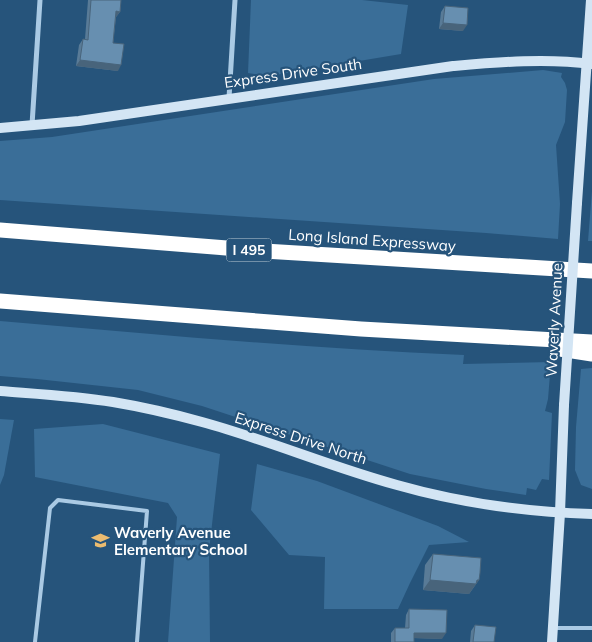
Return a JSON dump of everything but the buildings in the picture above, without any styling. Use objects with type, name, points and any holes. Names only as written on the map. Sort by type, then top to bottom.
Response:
[{"type":"highway","name":"Long Island Expressway","points":[[0,230],[264,251],[592,271]]},
{"type":"highway","points":[[499,266],[592,261]]},
{"type":"highway","points":[[0,301],[360,329],[592,342]]},
{"type":"highway","points":[[477,336],[592,354]]},
{"type":"main road","name":"Waverly Avenue","points":[[552,642],[576,203],[589,64],[591,0]]},
{"type":"main road","name":"Express Drive South","points":[[0,128],[79,121],[453,66],[562,61],[589,64]]},
{"type":"main road","name":"Express Drive North","points":[[0,391],[83,398],[141,407],[204,422],[367,476],[426,493],[511,508],[592,514]]},
{"type":"street","points":[[32,126],[40,0]]},
{"type":"street","points":[[228,98],[235,0]]},
{"type":"lane","points":[[36,642],[50,508],[58,500],[146,512],[137,642]]},
{"type":"lane","points":[[553,628],[592,628]]},
{"type":"shaded area","points":[[251,0],[362,0],[408,5],[401,54],[269,76],[248,73]]},
{"type":"shaded area","points":[[543,70],[562,73],[561,77],[567,90],[565,122],[556,145],[560,204],[558,239],[0,200],[0,141],[52,137],[434,79]]},
{"type":"shaded area","points":[[592,191],[592,241],[588,241]]},
{"type":"shaded area","points":[[0,321],[290,345],[464,355],[463,364],[551,362],[548,399],[545,411],[552,413],[549,480],[542,479],[536,490],[527,488],[526,495],[486,489],[410,474],[202,406],[138,390],[0,376]]},
{"type":"shaded area","points":[[592,368],[592,489],[581,485],[575,470],[576,427],[581,369]]},
{"type":"shaded area","points":[[0,419],[14,420],[4,475],[0,485]]},
{"type":"shaded area","points":[[103,424],[220,454],[209,551],[210,642],[168,642],[177,517],[168,503],[35,477],[34,429]]},
{"type":"shaded area","points":[[257,464],[317,481],[438,526],[469,542],[429,545],[398,609],[324,609],[325,557],[289,555],[251,510]]},
{"type":"place","name":"Waverly Avenue Elementary School","points":[[100,541]]}]
